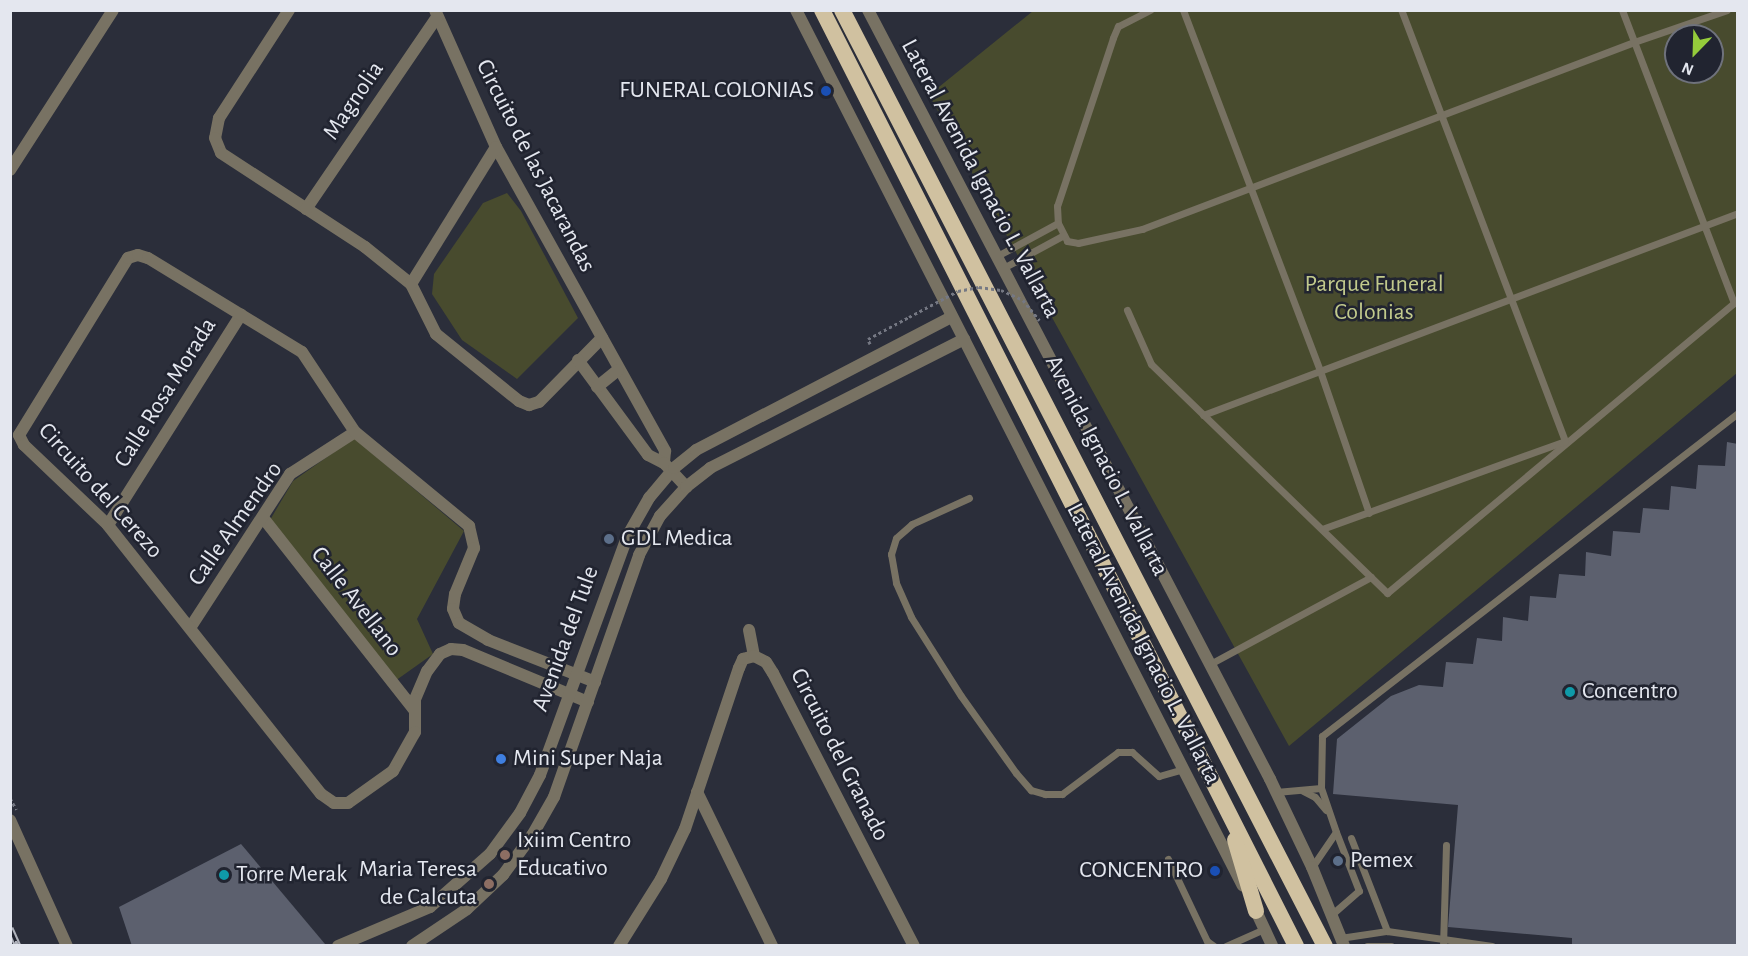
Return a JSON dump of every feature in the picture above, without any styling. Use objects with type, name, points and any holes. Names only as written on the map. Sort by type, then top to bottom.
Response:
[{"type":"highway","name":"Avenida Ignacio L. Vallarta","points":[[822,10],[1296,945]]},
{"type":"highway","name":"Avenida Ignacio L. Vallarta","points":[[842,10],[1325,945]]},
{"type":"highway","points":[[1224,801],[1256,911]]},
{"type":"street","points":[[10,171],[113,10]]},
{"type":"street","points":[[289,10],[219,118],[215,138],[222,153],[365,247],[411,284],[436,334],[519,401],[529,405],[539,402],[602,338]]},
{"type":"street","name":"Lateral Avenida Ignacio L. Vallarta","points":[[796,10],[1256,911]]},
{"type":"street","name":"Magnolia","points":[[306,209],[436,14]]},
{"type":"street","name":"Circuito de las Jacarandas","points":[[436,14],[496,147],[665,451],[668,467]]},
{"type":"street","name":"Lateral Avenida Ignacio L. Vallarta","points":[[873,14],[1276,792],[1312,867],[1342,942]]},
{"type":"street","points":[[411,284],[496,147]]},
{"type":"street","name":"Circuito del Cerezo","points":[[464,651],[451,649],[440,654],[427,671],[415,699],[415,732],[393,771],[348,803],[334,803],[321,794],[108,525],[24,445],[19,435],[128,258],[138,255],[148,258],[302,352],[355,432],[469,525],[474,548],[453,609],[459,622],[471,632]]},
{"type":"street","name":"Calle Rosa Morada","points":[[108,525],[241,315]]},
{"type":"street","name":"Avenida del Tule","points":[[348,944],[430,907],[490,854],[520,813],[540,775],[568,693],[628,535],[668,467],[696,450],[952,317]]},
{"type":"street","name":"Avenida del Tule","points":[[412,945],[467,909],[503,875],[533,834],[554,797],[639,555],[660,516],[686,488],[710,468],[964,339]]},
{"type":"street","name":"Circuito de las Jacarandas","points":[[578,360],[648,455],[668,467],[686,488]]},
{"type":"street","points":[[597,387],[618,370]]},
{"type":"street","points":[[625,425],[642,413]]},
{"type":"street","name":"Calle Almendro","points":[[190,628],[264,519],[290,474],[355,432]]},
{"type":"street","name":"Calle Avellano","points":[[264,519],[415,711]]},
{"type":"street","points":[[749,630],[754,656]]},
{"type":"street","points":[[588,702],[464,651],[471,632],[594,682]]},
{"type":"street","name":"Circuito del Granado","points":[[619,945],[661,879],[698,792],[739,668],[743,659],[754,656],[766,662],[773,673],[914,945]]},
{"type":"street","points":[[698,792],[772,945]]},
{"type":"street","points":[[10,820],[67,945]]},
{"type":"street","points":[[1256,911],[1272,945]]},
{"type":"lane","points":[[1150,10],[1130,19],[1115,32],[1058,206],[1058,223],[1067,241],[1077,243],[1142,229],[1634,42],[1727,10]]},
{"type":"lane","points":[[1183,10],[1252,187],[1320,371],[1369,513]]},
{"type":"lane","points":[[1401,10],[1565,441]]},
{"type":"lane","points":[[1126,310],[1151,364],[1387,593],[1565,441],[1736,302],[1703,227],[1622,10]]},
{"type":"lane","points":[[1203,415],[1737,213]]},
{"type":"lane","points":[[997,256],[1058,223]]},
{"type":"lane","points":[[1003,268],[1064,235]]},
{"type":"lane","points":[[1331,915],[1359,891],[1335,832],[1321,788],[1322,736],[1737,413]]},
{"type":"lane","points":[[1322,530],[1565,441]]},
{"type":"lane","points":[[969,498],[912,524],[896,538],[891,554],[896,583],[911,617],[961,696],[1016,773],[1031,790],[1062,794],[1118,752],[1132,752],[1159,776],[1183,769]]},
{"type":"lane","points":[[1210,664],[1371,577]]},
{"type":"lane","points":[[1276,792],[1321,788]]},
{"type":"lane","points":[[1298,790],[1315,797],[1330,814]]},
{"type":"lane","points":[[1312,867],[1335,832]]},
{"type":"lane","points":[[1351,838],[1387,931]]},
{"type":"lane","points":[[1443,945],[1446,845]]},
{"type":"lane","points":[[1168,859],[1207,940],[1214,945]]},
{"type":"lane","points":[[1226,945],[1264,929]]},
{"type":"lane","points":[[1342,942],[1387,931],[1442,936],[1492,945]]},
{"type":"lane","points":[[1367,945],[1391,945]]},
{"type":"path","points":[[877,356],[868,339],[958,291],[979,287],[1000,290],[1023,300],[1039,320]]},
{"type":"green space","name":"Parque Funeral Colonias","points":[[1033,11],[1737,11],[1737,373],[1289,746],[929,95]]},
{"type":"green space","points":[[507,193],[521,211],[578,318],[517,379],[462,340],[432,294],[434,274],[483,203]]},
{"type":"green space","points":[[354,438],[464,531],[417,619],[433,654],[395,681],[270,520],[293,481]]},
{"type":"building","name":"Concentro","points":[[1727,442],[1738,444],[1738,946],[1572,946],[1572,938],[1448,927],[1458,805],[1333,794],[1337,739],[1391,696],[1419,685],[1443,687],[1446,662],[1473,664],[1477,638],[1502,641],[1503,617],[1528,621],[1530,596],[1556,598],[1559,574],[1585,576],[1586,552],[1611,556],[1613,531],[1640,533],[1643,508],[1669,510],[1671,486],[1696,489],[1698,465],[1725,466]]},
{"type":"building","name":"Torre Merak","points":[[241,844],[325,944],[132,946],[119,907]]},
{"type":"railway","points":[[10,928],[18,946]]},
{"type":"place","name":"FUNERAL COLONIAS","points":[[826,91]]},
{"type":"place","name":"GDL Medica","points":[[609,539]]},
{"type":"place","name":"Concentro","points":[[1570,692]]},
{"type":"place","name":"Mini Super Naja","points":[[501,759]]},
{"type":"place","name":"Ixiim Centro Educativo","points":[[505,855]]},
{"type":"place","name":"Pemex","points":[[1338,861]]},
{"type":"place","name":"CONCENTRO","points":[[1215,871]]},
{"type":"place","name":"Torre Merak","points":[[224,875]]},
{"type":"place","name":"Maria Teresa de Calcuta","points":[[489,884]]}]
